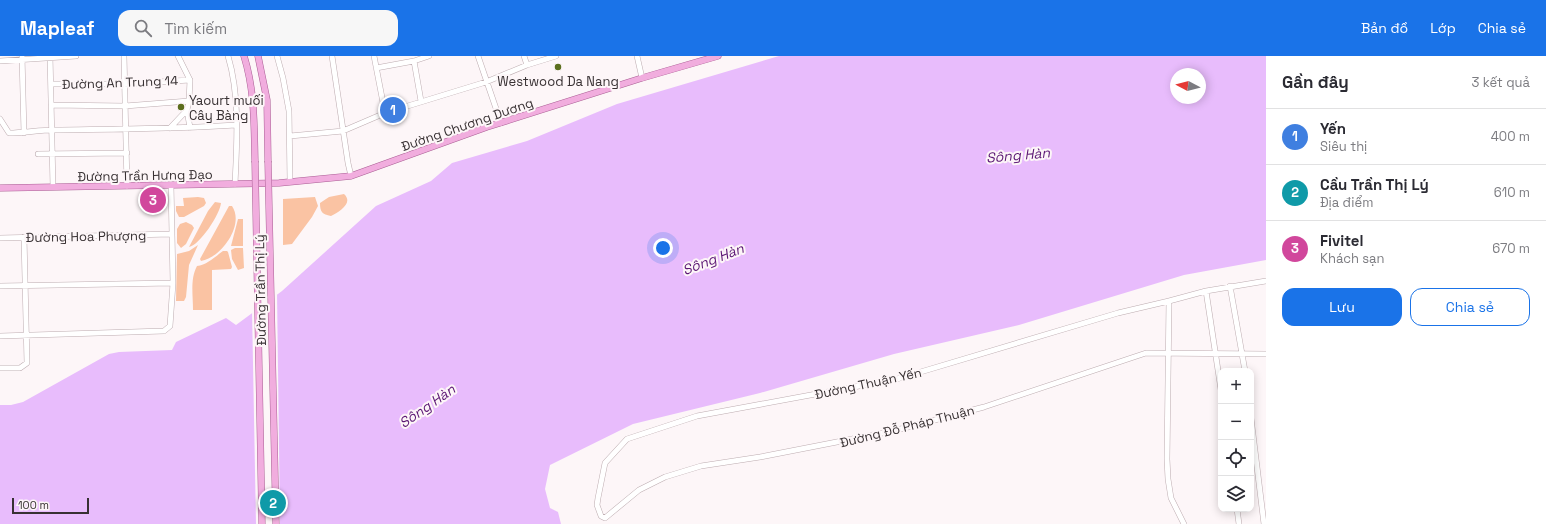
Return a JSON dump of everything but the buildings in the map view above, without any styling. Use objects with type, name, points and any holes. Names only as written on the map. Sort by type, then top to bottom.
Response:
[{"type":"main road","points":[[244,56],[249,71],[253,100],[262,524]]},
{"type":"main road","name":"Đường Trần Thị Lý","points":[[258,56],[262,69],[267,100],[276,524]]},
{"type":"main road","name":"Đường Chương Dương","points":[[290,182],[351,176],[501,123],[642,78],[718,56]]},
{"type":"main road","name":"Đường Trần Hưng Đạo","points":[[0,188],[290,182]]},
{"type":"street","points":[[0,61],[22,58],[76,56]]},
{"type":"street","points":[[124,56],[127,130],[127,186]]},
{"type":"street","points":[[178,56],[190,80],[187,110],[190,128]]},
{"type":"street","points":[[228,56],[235,93],[235,184]]},
{"type":"street","points":[[277,56],[286,90],[290,136],[290,182]]},
{"type":"street","points":[[332,56],[351,176]]},
{"type":"street","points":[[374,56],[385,113]]},
{"type":"street","points":[[376,68],[414,61],[429,56]]},
{"type":"street","points":[[478,56],[501,123]]},
{"type":"street","points":[[524,56],[527,65]]},
{"type":"street","points":[[290,136],[343,130],[385,113],[486,82],[527,65],[556,56]]},
{"type":"street","points":[[637,56],[642,78]]},
{"type":"street","points":[[50,57],[53,188]]},
{"type":"street","points":[[22,58],[24,133]]},
{"type":"street","points":[[414,61],[421,101]]},
{"type":"street","name":"Đường An Trung 14","points":[[51,84],[124,84],[190,80]]},
{"type":"street","points":[[52,105],[125,106],[189,101]]},
{"type":"street","points":[[170,128],[187,110]]},
{"type":"street","points":[[0,119],[9,132],[24,133],[52,130],[127,130],[236,125]]},
{"type":"street","points":[[38,154],[127,153]]},
{"type":"street","points":[[0,336],[164,331],[170,326],[173,283],[171,185]]},
{"type":"street","name":"Đường Hoa Phượng","points":[[0,238],[172,234]]},
{"type":"street","points":[[0,368],[20,368],[25,366],[28,358],[26,336],[24,237]]},
{"type":"street","name":"Đường Thuận Yến","points":[[605,518],[601,516],[598,505],[605,463],[627,439],[697,416],[897,379],[1118,313],[1206,291],[1266,281]]},
{"type":"street","points":[[0,286],[173,283]]},
{"type":"street","points":[[1230,286],[1245,368]]},
{"type":"street","points":[[1206,291],[1218,368]]},
{"type":"street","points":[[1169,301],[1168,479],[1171,498],[1184,524]]},
{"type":"street","name":"Đường Đỗ Pháp Thuận","points":[[605,518],[639,490],[665,477],[701,466],[760,458],[893,431],[984,407],[1146,353],[1169,352],[1243,354]]},
{"type":"street","points":[[1243,354],[1266,354]]},
{"type":"street","points":[[1254,440],[1264,524]]},
{"type":"street","points":[[1237,512],[1239,524]]},
{"type":"shaded area","points":[[344,194],[347,197],[347,201],[341,210],[331,216],[322,212],[320,209],[320,203],[329,197]]},
{"type":"shaded area","points":[[315,197],[318,206],[312,217],[292,244],[283,245],[283,199]]},
{"type":"shaded area","points":[[183,198],[204,198],[206,203],[204,206],[184,217],[179,217],[176,211],[176,206],[184,206]]},
{"type":"shaded area","points":[[215,202],[221,203],[220,208],[209,228],[198,241],[189,247],[208,211]]},
{"type":"shaded area","points":[[229,206],[232,206],[235,214],[235,222],[229,240],[216,254],[209,259],[201,261],[200,259]]},
{"type":"shaded area","points":[[238,219],[243,219],[243,246],[231,246]]},
{"type":"shaded area","points":[[186,222],[194,228],[186,244],[181,248],[177,243],[177,229],[180,224]]},
{"type":"shaded area","points":[[198,245],[189,265],[186,297],[184,301],[176,301],[177,254],[189,251]]},
{"type":"shaded area","points":[[235,248],[243,248],[244,268],[238,270],[232,259],[231,250]]},
{"type":"shaded area","points":[[223,251],[228,252],[232,267],[231,269],[212,270],[212,310],[193,310],[193,276],[197,266],[208,262]]},
{"type":"water","name":"Sông Hàn","points":[[779,56],[1266,56],[1266,260],[1184,275],[1019,325],[894,354],[760,393],[633,424],[550,465],[545,489],[550,508],[558,512],[561,524],[0,524],[0,405],[11,405],[23,402],[109,354],[119,352],[172,350],[176,342],[226,318],[236,325],[282,291],[376,206],[431,181],[452,163],[527,141],[617,104]]},
{"type":"pier","points":[[277,292],[280,524],[256,524],[252,310]]},
{"type":"place","name":"Westwood Da Nang","points":[[558,67]]},
{"type":"place","name":"Yaourt muối Cây Bàng","points":[[181,107]]},
{"type":"place","name":"Yến","points":[[393,110]]},
{"type":"place","name":"Fivitel","points":[[153,200]]},
{"type":"place","name":"Cầu Trần Thị Lý","points":[[273,503]]}]
